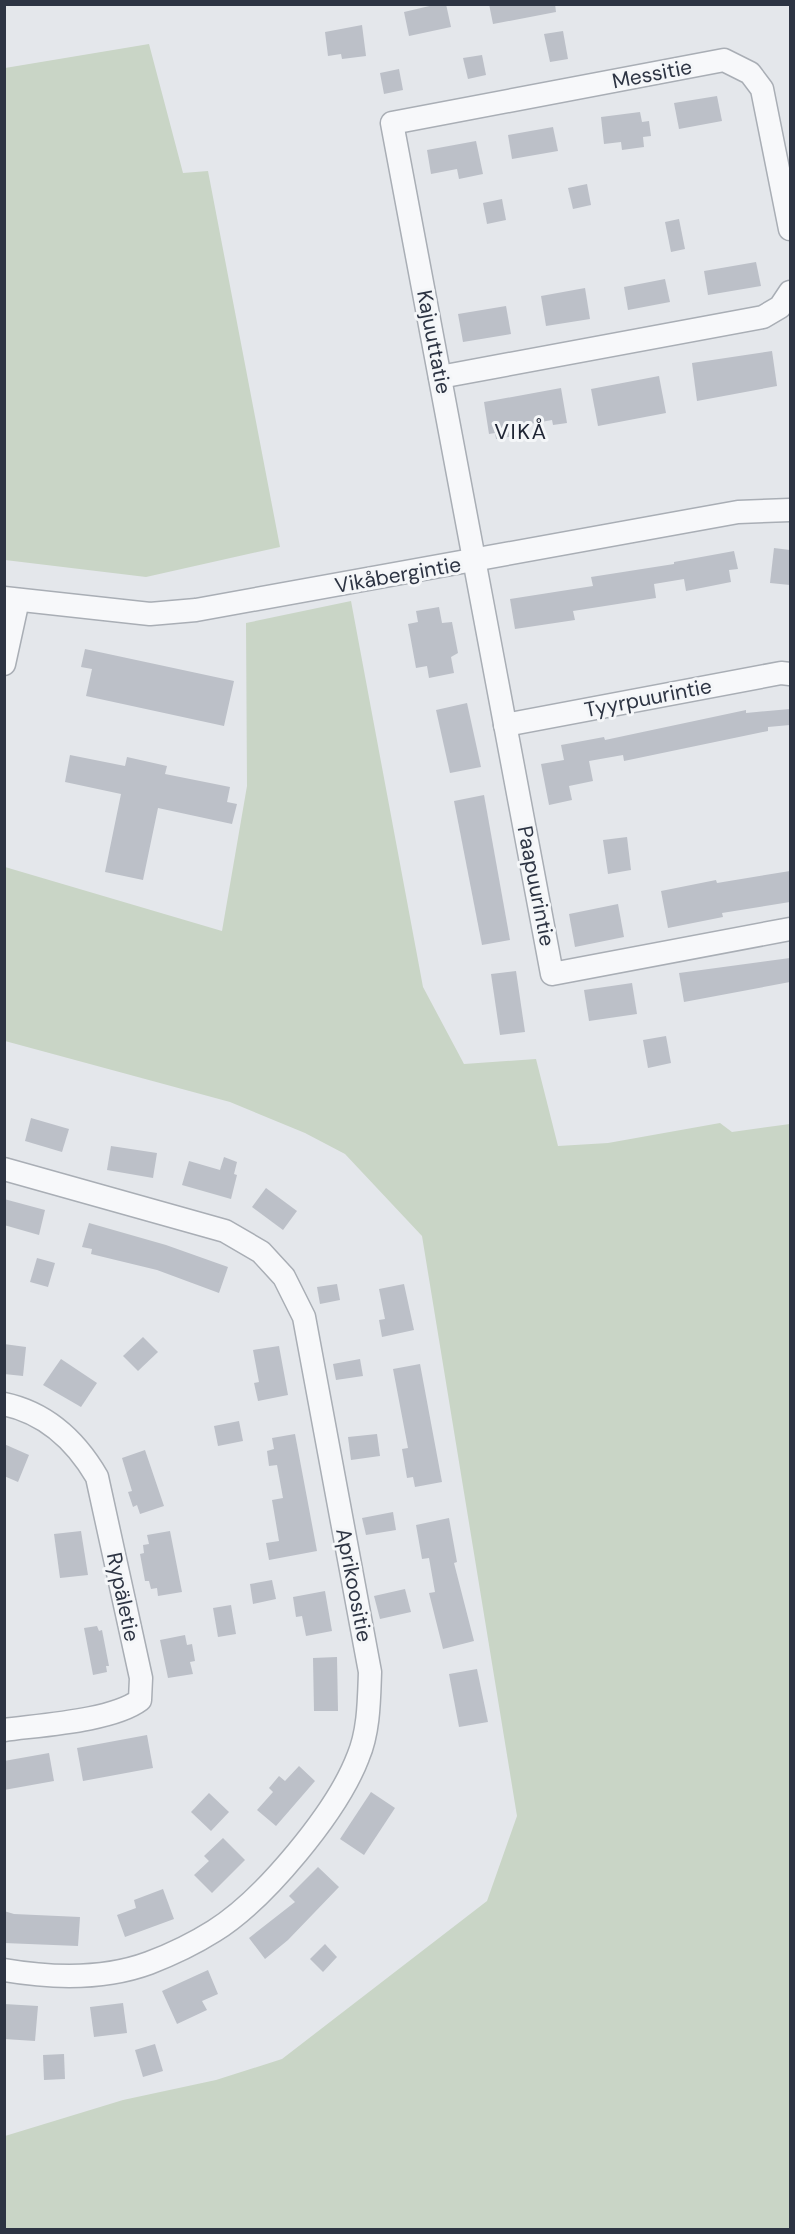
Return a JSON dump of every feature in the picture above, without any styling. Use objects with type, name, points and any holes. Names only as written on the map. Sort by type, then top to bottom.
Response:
[{"type":"street","name":"Messitie","points":[[392,123],[724,60],[750,73],[762,89],[790,229]]},
{"type":"street","name":"Kajuuttatie","points":[[392,123],[475,561]]},
{"type":"street","points":[[440,377],[763,317],[780,307],[790,292]]},
{"type":"street","name":"Vikåbergintie","points":[[11,599],[139,613],[170,613],[260,600],[738,512],[790,510]]},
{"type":"street","name":"Paapuurintie","points":[[475,561],[552,974],[790,929]]},
{"type":"street","points":[[4,664],[11,599]]},
{"type":"street","name":"Tyyrpuurintie","points":[[506,725],[781,673],[790,674]]},
{"type":"street","name":"Aprikoositie","points":[[4,1169],[225,1231],[261,1252],[284,1277],[304,1317],[370,1672],[369,1711],[359,1756],[335,1806],[243,1909],[214,1931],[148,1964],[101,1974],[48,1977],[4,1970]]},
{"type":"street","name":"Rypäletie","points":[[4,1404],[46,1419],[85,1455],[97,1477],[141,1678],[140,1700],[130,1707],[108,1714],[4,1730]]},
{"type":"green space","points":[[149,44],[183,173],[208,171],[280,547],[146,577],[5,560],[5,68]]},
{"type":"green space","points":[[351,601],[423,987],[464,1064],[536,1059],[558,1146],[608,1143],[720,1123],[732,1132],[790,1124],[790,2229],[5,2229],[5,2136],[123,2100],[216,2080],[282,2059],[487,1901],[517,1816],[422,1236],[345,1154],[305,1133],[230,1102],[5,1041],[5,867],[222,931],[247,786],[246,623]]},
{"type":"building","points":[[446,4],[451,27],[409,36],[404,12]]},
{"type":"building","points":[[489,4],[555,4],[556,12],[493,24]]},
{"type":"building","points":[[362,25],[366,56],[342,59],[341,54],[328,56],[325,32]]},
{"type":"building","points":[[563,31],[568,59],[550,62],[544,34]]},
{"type":"building","points":[[482,55],[486,75],[468,79],[463,58]]},
{"type":"building","points":[[399,69],[403,90],[384,94],[380,73]]},
{"type":"building","points":[[717,96],[722,121],[679,129],[674,103]]},
{"type":"building","points":[[640,112],[642,122],[649,121],[651,136],[643,137],[644,147],[622,150],[621,142],[604,144],[601,117]]},
{"type":"building","points":[[553,127],[558,151],[512,159],[508,135]]},
{"type":"building","points":[[476,141],[483,174],[459,179],[457,169],[431,174],[427,150]]},
{"type":"building","points":[[587,184],[591,205],[573,209],[568,188]]},
{"type":"building","points":[[502,199],[506,220],[487,224],[483,203]]},
{"type":"building","points":[[679,219],[685,249],[671,252],[665,222]]},
{"type":"building","points":[[756,262],[761,286],[708,295],[704,271]]},
{"type":"building","points":[[665,279],[670,302],[628,310],[624,287]]},
{"type":"building","points":[[585,288],[590,319],[546,326],[541,296]]},
{"type":"building","points":[[506,306],[511,334],[463,342],[458,314]]},
{"type":"building","points":[[772,351],[777,386],[697,401],[692,363]]},
{"type":"building","points":[[659,376],[666,413],[598,426],[591,389]]},
{"type":"building","points":[[561,388],[567,423],[553,425],[552,420],[519,426],[520,435],[496,439],[495,433],[489,434],[484,402]]},
{"type":"building","points":[[774,548],[790,550],[790,585],[770,583]]},
{"type":"building","points":[[734,551],[738,569],[729,570],[731,582],[686,591],[684,579],[654,584],[656,598],[573,611],[575,620],[515,629],[510,599],[593,586],[591,577],[674,564],[674,562]]},
{"type":"building","points":[[439,607],[442,623],[452,622],[458,653],[451,657],[454,673],[429,678],[427,666],[416,668],[408,624],[418,622],[416,611]]},
{"type":"building","points":[[85,649],[234,681],[224,726],[86,696],[92,669],[81,667]]},
{"type":"building","points":[[467,703],[481,767],[450,773],[436,710]]},
{"type":"building","points":[[790,709],[790,725],[768,727],[768,731],[624,761],[623,755],[589,761],[593,781],[569,786],[572,800],[549,805],[541,764],[564,760],[561,745],[604,737],[605,740],[746,710],[746,713]]},
{"type":"building","points":[[70,755],[125,766],[127,757],[167,766],[165,774],[230,787],[227,802],[237,804],[232,824],[158,808],[143,880],[105,872],[121,794],[65,782]]},
{"type":"building","points":[[484,795],[510,940],[482,945],[454,801]]},
{"type":"building","points":[[627,837],[631,870],[608,874],[603,840]]},
{"type":"building","points":[[790,871],[790,902],[722,913],[723,917],[668,928],[661,891],[716,880],[717,883]]},
{"type":"building","points":[[618,904],[624,937],[575,947],[569,914]]},
{"type":"building","points":[[790,958],[790,982],[684,1002],[679,973]]},
{"type":"building","points":[[516,971],[525,1032],[500,1035],[491,974]]},
{"type":"building","points":[[632,983],[637,1014],[589,1021],[584,990]]},
{"type":"building","points":[[666,1036],[671,1063],[648,1068],[643,1040]]},
{"type":"building","points":[[31,1118],[69,1129],[62,1152],[25,1141]]},
{"type":"building","points":[[111,1146],[157,1153],[153,1178],[107,1170]]},
{"type":"building","points":[[224,1157],[237,1162],[234,1174],[237,1175],[231,1199],[182,1185],[189,1161],[220,1170]]},
{"type":"building","points":[[266,1188],[297,1211],[283,1230],[252,1207]]},
{"type":"building","points":[[4,1199],[45,1210],[39,1235],[4,1225]]},
{"type":"building","points":[[89,1223],[166,1245],[228,1267],[219,1293],[157,1270],[91,1254],[92,1249],[82,1247]]},
{"type":"building","points":[[37,1258],[55,1263],[48,1287],[30,1282]]},
{"type":"building","points":[[337,1284],[340,1300],[320,1304],[317,1287]]},
{"type":"building","points":[[404,1284],[414,1330],[382,1337],[379,1320],[385,1319],[379,1289]]},
{"type":"building","points":[[143,1337],[158,1352],[138,1371],[123,1356]]},
{"type":"building","points":[[4,1344],[26,1347],[23,1376],[4,1374]]},
{"type":"building","points":[[279,1346],[288,1395],[258,1401],[254,1383],[259,1382],[253,1350]]},
{"type":"building","points":[[61,1359],[97,1383],[81,1407],[43,1385]]},
{"type":"building","points":[[360,1359],[363,1376],[336,1380],[333,1364]]},
{"type":"building","points":[[420,1364],[442,1482],[415,1487],[413,1477],[407,1478],[402,1449],[408,1448],[393,1369]]},
{"type":"building","points":[[239,1421],[243,1441],[218,1446],[214,1426]]},
{"type":"building","points":[[295,1434],[317,1551],[269,1560],[266,1543],[279,1541],[272,1500],[283,1498],[277,1465],[269,1466],[267,1451],[274,1449],[272,1438]]},
{"type":"building","points":[[377,1434],[380,1456],[351,1460],[348,1437]]},
{"type":"building","points":[[4,1444],[29,1455],[18,1482],[4,1476]]},
{"type":"building","points":[[145,1450],[164,1506],[140,1514],[137,1505],[133,1507],[128,1492],[132,1491],[122,1458]]},
{"type":"building","points":[[393,1512],[396,1530],[366,1535],[362,1518]]},
{"type":"building","points":[[449,1518],[457,1562],[454,1563],[474,1641],[443,1649],[429,1593],[435,1592],[429,1558],[422,1559],[416,1525]]},
{"type":"building","points":[[81,1531],[88,1575],[60,1578],[54,1534]]},
{"type":"building","points":[[170,1531],[182,1592],[158,1596],[157,1588],[151,1589],[149,1581],[145,1581],[140,1554],[144,1553],[143,1545],[149,1544],[147,1535]]},
{"type":"building","points":[[272,1580],[276,1599],[253,1604],[250,1584]]},
{"type":"building","points":[[405,1589],[411,1612],[380,1619],[374,1596]]},
{"type":"building","points":[[325,1591],[332,1631],[306,1636],[302,1616],[296,1617],[293,1597]]},
{"type":"building","points":[[231,1605],[236,1634],[218,1637],[213,1608]]},
{"type":"building","points":[[97,1626],[99,1631],[102,1630],[109,1666],[106,1666],[107,1672],[93,1675],[84,1628]]},
{"type":"building","points":[[185,1635],[187,1645],[192,1644],[195,1661],[190,1662],[193,1674],[168,1678],[160,1640]]},
{"type":"building","points":[[337,1657],[338,1711],[314,1711],[313,1658]]},
{"type":"building","points":[[477,1669],[488,1722],[459,1727],[449,1674]]},
{"type":"building","points":[[147,1735],[153,1768],[83,1781],[77,1748]]},
{"type":"building","points":[[49,1753],[54,1781],[4,1790],[4,1761]]},
{"type":"building","points":[[299,1766],[315,1781],[276,1826],[257,1810],[273,1792],[269,1788],[279,1776],[285,1781]]},
{"type":"building","points":[[371,1792],[395,1808],[364,1855],[340,1839]]},
{"type":"building","points":[[209,1793],[229,1812],[211,1831],[191,1812]]},
{"type":"building","points":[[223,1838],[245,1860],[212,1893],[194,1875],[209,1861],[204,1856]]},
{"type":"building","points":[[318,1867],[339,1887],[288,1940],[265,1959],[249,1938],[295,1902],[289,1896]]},
{"type":"building","points":[[163,1889],[174,1919],[125,1937],[117,1915],[136,1908],[134,1900]]},
{"type":"building","points":[[4,1911],[14,1914],[80,1917],[78,1946],[4,1943]]},
{"type":"building","points":[[325,1944],[337,1957],[323,1972],[310,1959]]},
{"type":"building","points":[[208,1970],[218,1994],[202,2001],[207,2010],[177,2024],[162,1991]]},
{"type":"building","points":[[123,2003],[127,2033],[94,2037],[90,2007]]},
{"type":"building","points":[[4,2004],[38,2006],[35,2041],[4,2039]]},
{"type":"building","points":[[155,2044],[163,2071],[143,2077],[135,2050]]},
{"type":"building","points":[[64,2054],[65,2079],[44,2080],[43,2055]]},
{"type":"district","name":"VIKÅ","points":[[521,431]]}]
